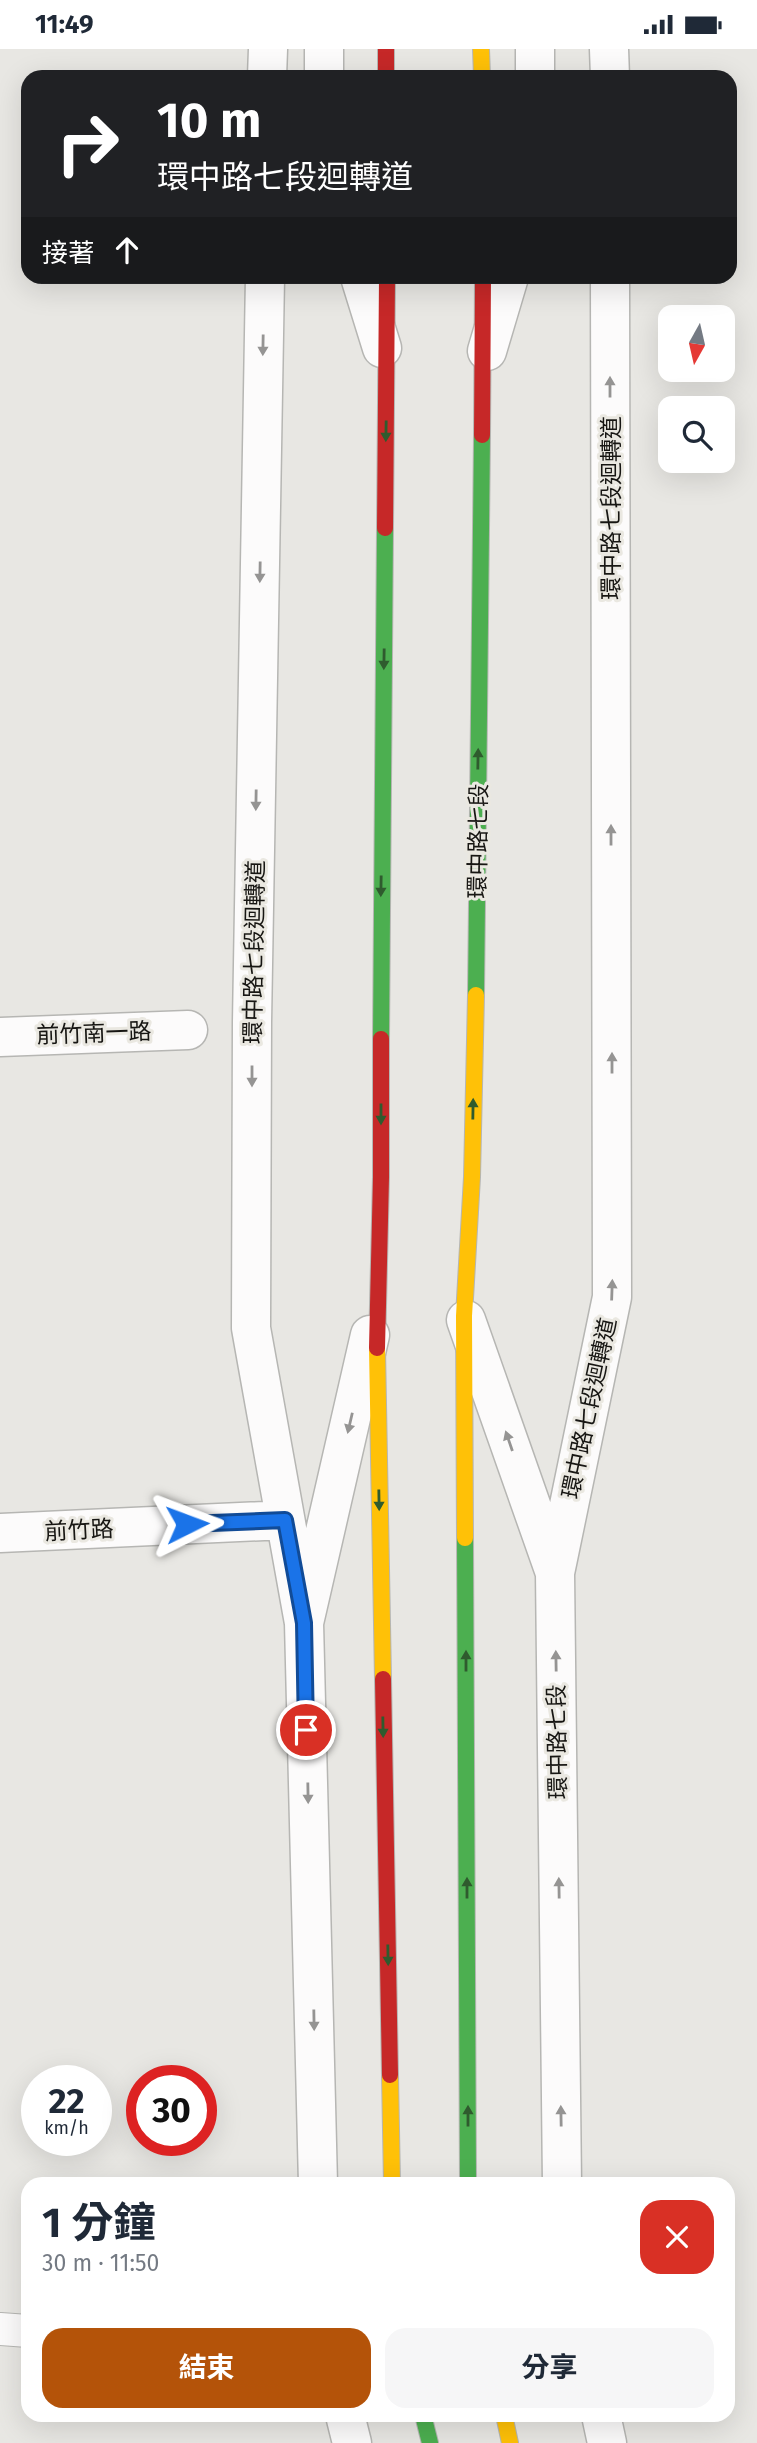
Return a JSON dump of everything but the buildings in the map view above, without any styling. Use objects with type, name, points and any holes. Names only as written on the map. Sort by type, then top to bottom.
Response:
[{"type":"street","points":[[267,70],[268,49]]},
{"type":"street","points":[[324,49],[324,70]]},
{"type":"street","points":[[386,49],[386,70]]},
{"type":"street","points":[[481,49],[482,70]]},
{"type":"street","points":[[535,49],[535,70]]},
{"type":"street","points":[[610,49],[610,70]]},
{"type":"street","name":"環中路七段迴轉道","points":[[265,284],[252,1022],[251,1328],[304,1623]]},
{"type":"street","points":[[362,284],[387,363]]},
{"type":"street","points":[[387,284],[381,1177],[376,1309],[392,2177]]},
{"type":"street","name":"環中路七段","points":[[468,2177],[464,1316],[471,1177],[482,284]]},
{"type":"street","name":"環中路七段","points":[[483,366],[507,284]]},
{"type":"street","name":"環中路七段迴轉道","points":[[555,1573],[612,1297],[610,284]]},
{"type":"street","name":"前竹南一路","points":[[0,1037],[188,1030]]},
{"type":"street","points":[[318,2177],[304,1623],[376,1309]]},
{"type":"street","name":"環中路七段","points":[[464,1316],[555,1573],[562,2177]]},
{"type":"street","name":"前竹路","points":[[0,1533],[285,1520]]},
{"type":"street","points":[[347,2422],[352,2443]]},
{"type":"street","points":[[425,2422],[430,2443]]},
{"type":"street","points":[[506,2422],[510,2443]]},
{"type":"street","points":[[602,2422],[607,2443]]},
{"type":"lane","points":[[0,2329],[21,2330]]},
{"type":"traffic: fast","points":[[476,995],[482,435]]},
{"type":"traffic: fast","points":[[381,1039],[385,528]]},
{"type":"traffic: fast","points":[[465,1538],[468,2177]]},
{"type":"traffic: fast","points":[[425,2422],[430,2443]]},
{"type":"traffic: slow","points":[[481,49],[482,70]]},
{"type":"traffic: slow","points":[[465,1538],[464,1316],[472,1177],[476,995]]},
{"type":"traffic: slow","points":[[377,1348],[383,1679]]},
{"type":"traffic: slow","points":[[390,2075],[392,2177]]},
{"type":"traffic: slow","points":[[506,2422],[510,2443]]},
{"type":"traffic: jam","points":[[386,49],[386,70]]},
{"type":"traffic: jam","points":[[385,528],[387,284]]},
{"type":"traffic: jam","points":[[482,435],[483,284]]},
{"type":"traffic: jam","points":[[377,1348],[381,1039]]},
{"type":"traffic: jam","points":[[383,1679],[390,2075]]},
{"type":"route","points":[[187,1524],[285,1520],[304,1623],[306,1730]]}]
